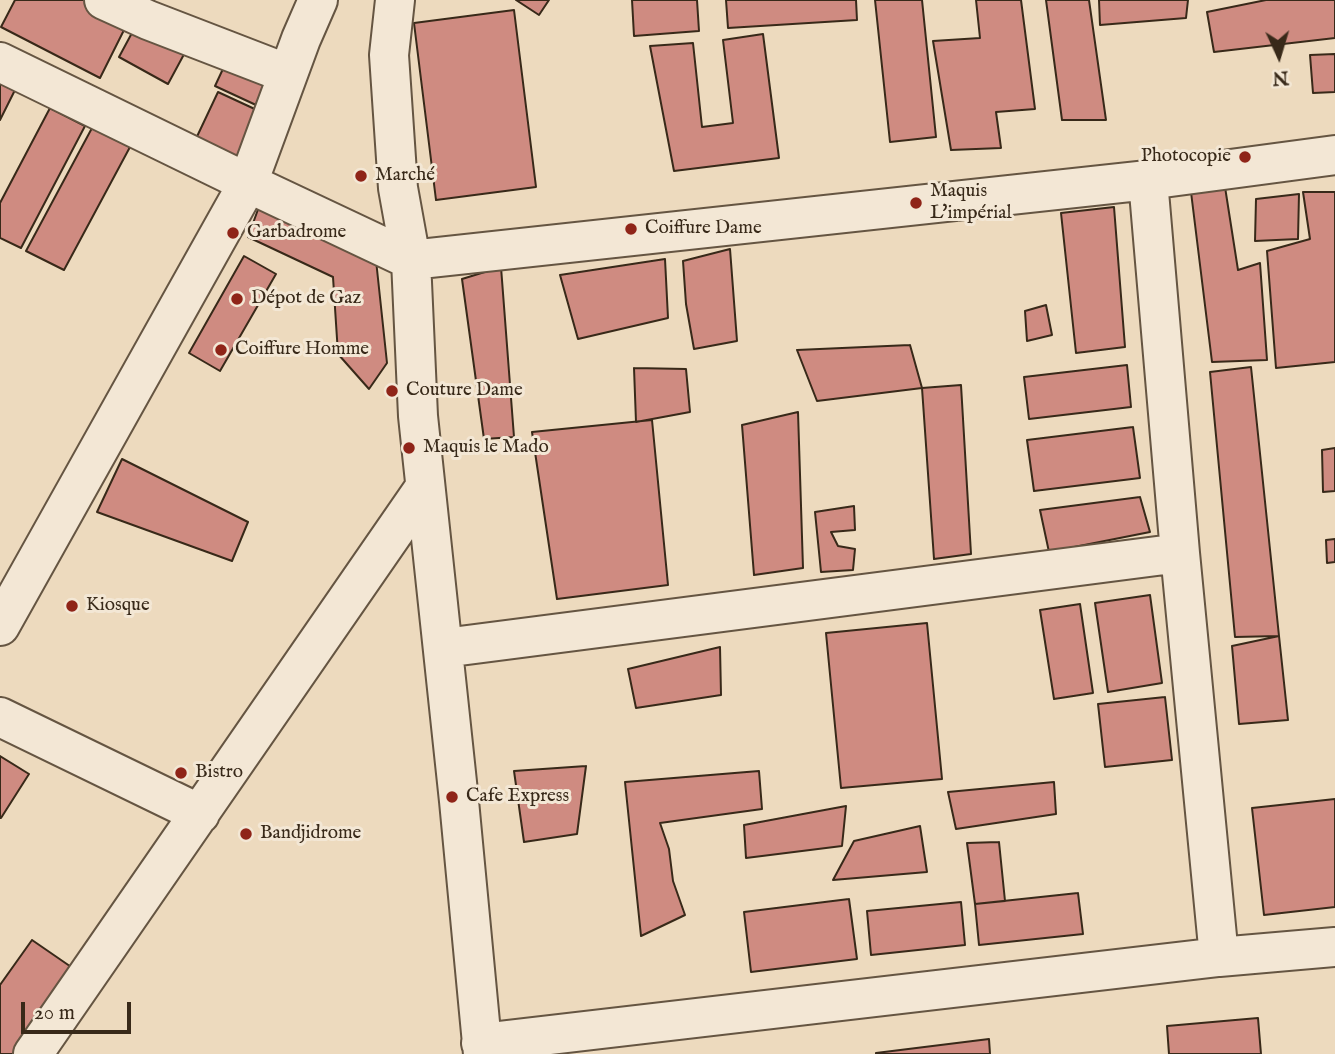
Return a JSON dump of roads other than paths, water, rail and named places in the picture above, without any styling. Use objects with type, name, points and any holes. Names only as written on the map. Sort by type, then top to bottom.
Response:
[{"type":"street","points":[[104,0],[148,20],[288,74]]},
{"type":"street","points":[[0,626],[248,183],[318,0]]},
{"type":"street","points":[[395,0],[389,55],[398,188],[411,260],[418,416],[444,648],[482,1049],[1219,957],[1335,947]]},
{"type":"street","points":[[0,62],[411,260],[1148,180],[1335,155]]},
{"type":"street","points":[[1148,180],[1219,957]]},
{"type":"street","points":[[33,1054],[425,487]]},
{"type":"street","points":[[444,648],[1180,552]]},
{"type":"street","points":[[0,717],[200,814]]},
{"type":"place","name":"Photocopie","points":[[1245,157]]},
{"type":"place","name":"Marché","points":[[361,176]]},
{"type":"place","name":"Maquis L'impérial","points":[[916,203]]},
{"type":"place","name":"Coiffure Dame","points":[[631,229]]},
{"type":"place","name":"Garbadrome","points":[[233,233]]},
{"type":"place","name":"Dépot de Gaz","points":[[237,299]]},
{"type":"place","name":"Coiffure Homme","points":[[221,350]]},
{"type":"place","name":"Couture Dame","points":[[392,391]]},
{"type":"place","name":"Maquis le Mado","points":[[409,448]]},
{"type":"place","name":"Kiosque","points":[[72,606]]},
{"type":"place","name":"Bistro","points":[[181,773]]},
{"type":"place","name":"Cafe Express","points":[[452,797]]},
{"type":"place","name":"Bandjidrome","points":[[246,834]]}]
